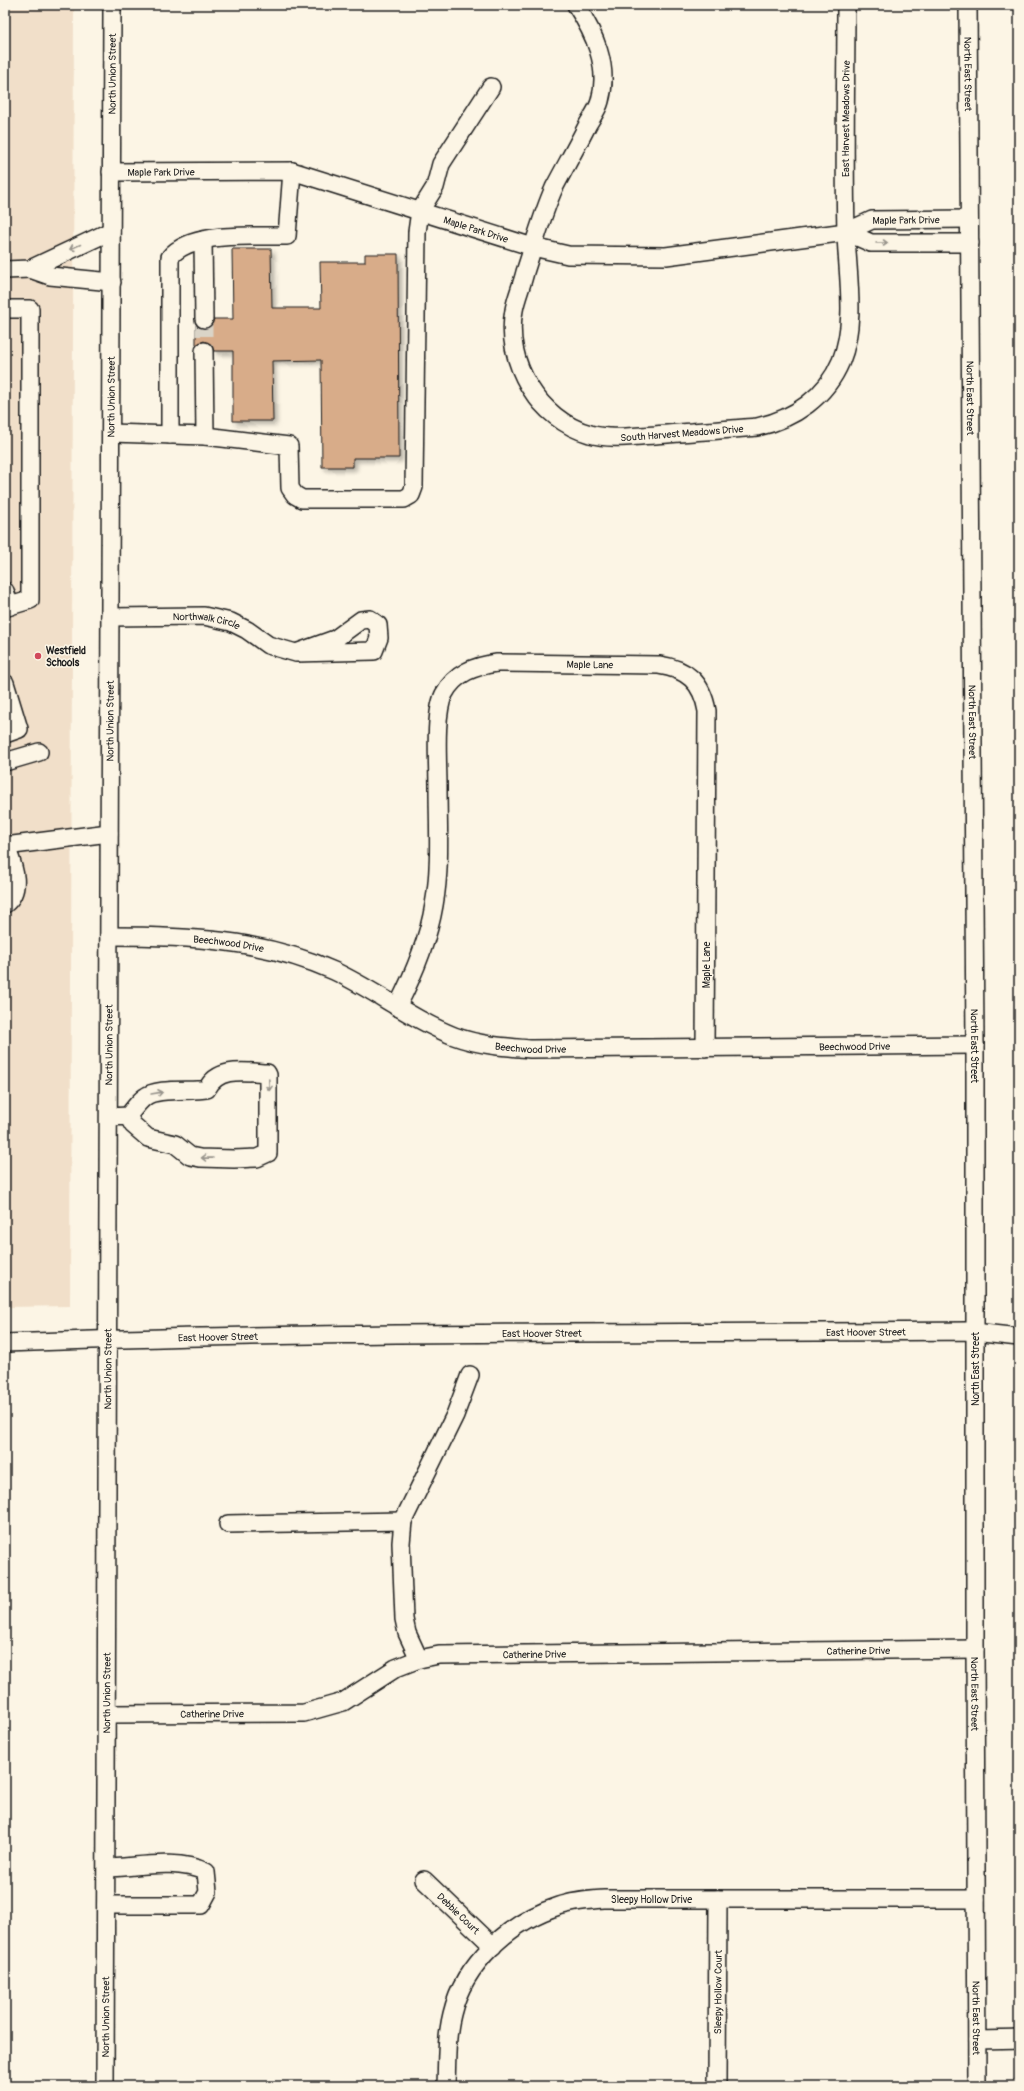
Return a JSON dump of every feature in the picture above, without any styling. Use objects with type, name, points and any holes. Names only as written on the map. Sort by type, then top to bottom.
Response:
[{"type":"street","name":"North Union Street","points":[[105,2086],[108,1714],[112,5]]},
{"type":"street","name":"South Harvest Meadows Drive","points":[[576,5],[593,31],[602,63],[603,81],[600,101],[554,189],[533,247],[514,311],[513,331],[515,351],[521,372],[533,393],[550,412],[570,426],[590,435],[617,437],[757,427],[777,423],[808,405],[832,379],[841,361],[847,342],[850,323],[846,232]]},
{"type":"street","name":"East Harvest Meadows Drive","points":[[846,5],[846,232]]},
{"type":"street","name":"North East Street","points":[[968,5],[975,1045],[977,2086]]},
{"type":"street","points":[[111,433],[205,436],[289,446],[290,488],[295,495],[302,499],[404,499],[411,495],[414,487],[417,232],[420,211],[434,187],[441,164],[492,87]]},
{"type":"street","name":"Maple Park Drive","points":[[111,172],[292,171],[533,247],[568,255],[666,256],[846,232],[872,220],[969,219]]},
{"type":"street","points":[[170,435],[170,257],[176,250],[185,244],[219,237],[287,236],[292,171]]},
{"type":"street","points":[[30,269],[111,231]]},
{"type":"street","name":"Maple Park Drive","points":[[846,232],[871,243],[970,244]]},
{"type":"street","points":[[203,240],[204,319]]},
{"type":"street","points":[[5,270],[30,269],[50,276],[112,282]]},
{"type":"street","points":[[5,309],[30,309],[30,600],[7,601]]},
{"type":"street","points":[[204,351],[205,436]]},
{"type":"street","name":"Northwalk Circle","points":[[110,617],[204,616],[219,618],[247,630],[268,645],[296,653]]},
{"type":"street","name":"Maple Lane","points":[[397,1007],[414,974],[427,938],[434,904],[438,853],[439,720],[444,694],[451,683],[471,669],[481,665],[496,663],[659,664],[683,671],[692,678],[705,699],[707,711],[705,1048]]},
{"type":"street","points":[[5,683],[19,729],[5,734]]},
{"type":"street","points":[[5,762],[39,752]]},
{"type":"street","points":[[5,904],[14,888],[16,872],[5,845],[109,833]]},
{"type":"street","name":"Beechwood Drive","points":[[109,936],[215,939],[281,952],[335,972],[397,1007],[454,1036],[503,1047],[531,1049],[975,1045]]},
{"type":"street","points":[[109,1117],[128,1116],[145,1096],[158,1092],[196,1091],[208,1089],[211,1082],[219,1075],[229,1072],[267,1073],[268,1075],[268,1153],[257,1158],[200,1158],[190,1156],[175,1144],[148,1138],[134,1125],[128,1116]]},
{"type":"street","name":"East Hoover Street","points":[[5,1343],[108,1339],[347,1334],[976,1331],[1019,1338]]},
{"type":"street","points":[[419,1659],[407,1633],[404,1619],[401,1543],[404,1521],[455,1415],[470,1375]]},
{"type":"street","points":[[228,1524],[404,1521]]},
{"type":"street","name":"Catherine Drive","points":[[108,1714],[304,1713],[344,1702],[396,1668],[419,1659],[439,1654],[975,1649]]},
{"type":"street","points":[[106,1905],[201,1905],[208,1892],[206,1872],[192,1866],[157,1865],[107,1868]]},
{"type":"street","name":"Debbie Court","points":[[424,1880],[493,1946]]},
{"type":"street","name":"Sleepy Hollow Drive","points":[[446,2086],[447,2039],[452,2012],[462,1989],[475,1967],[493,1946],[518,1925],[560,1905],[604,1899],[976,1899]]},
{"type":"street","name":"Sleepy Hollow Court","points":[[717,2086],[718,1899]]},
{"type":"street","points":[[977,2040],[1019,2039]]},
{"type":"shaded area","name":"Westfield Schools","points":[[5,5],[74,5],[70,1306],[5,1307]]},
{"type":"building","points":[[232,249],[271,249],[272,308],[321,308],[320,262],[365,262],[365,254],[398,254],[399,458],[353,458],[353,467],[322,467],[321,360],[272,361],[273,421],[233,421],[233,351],[214,351],[212,346],[204,341],[196,345],[196,325],[205,329],[212,324],[214,319],[233,319]]},
{"type":"tunnel","points":[[204,319],[204,351]]},
{"type":"place","name":"Westfield Schools","points":[[38,656]]}]
